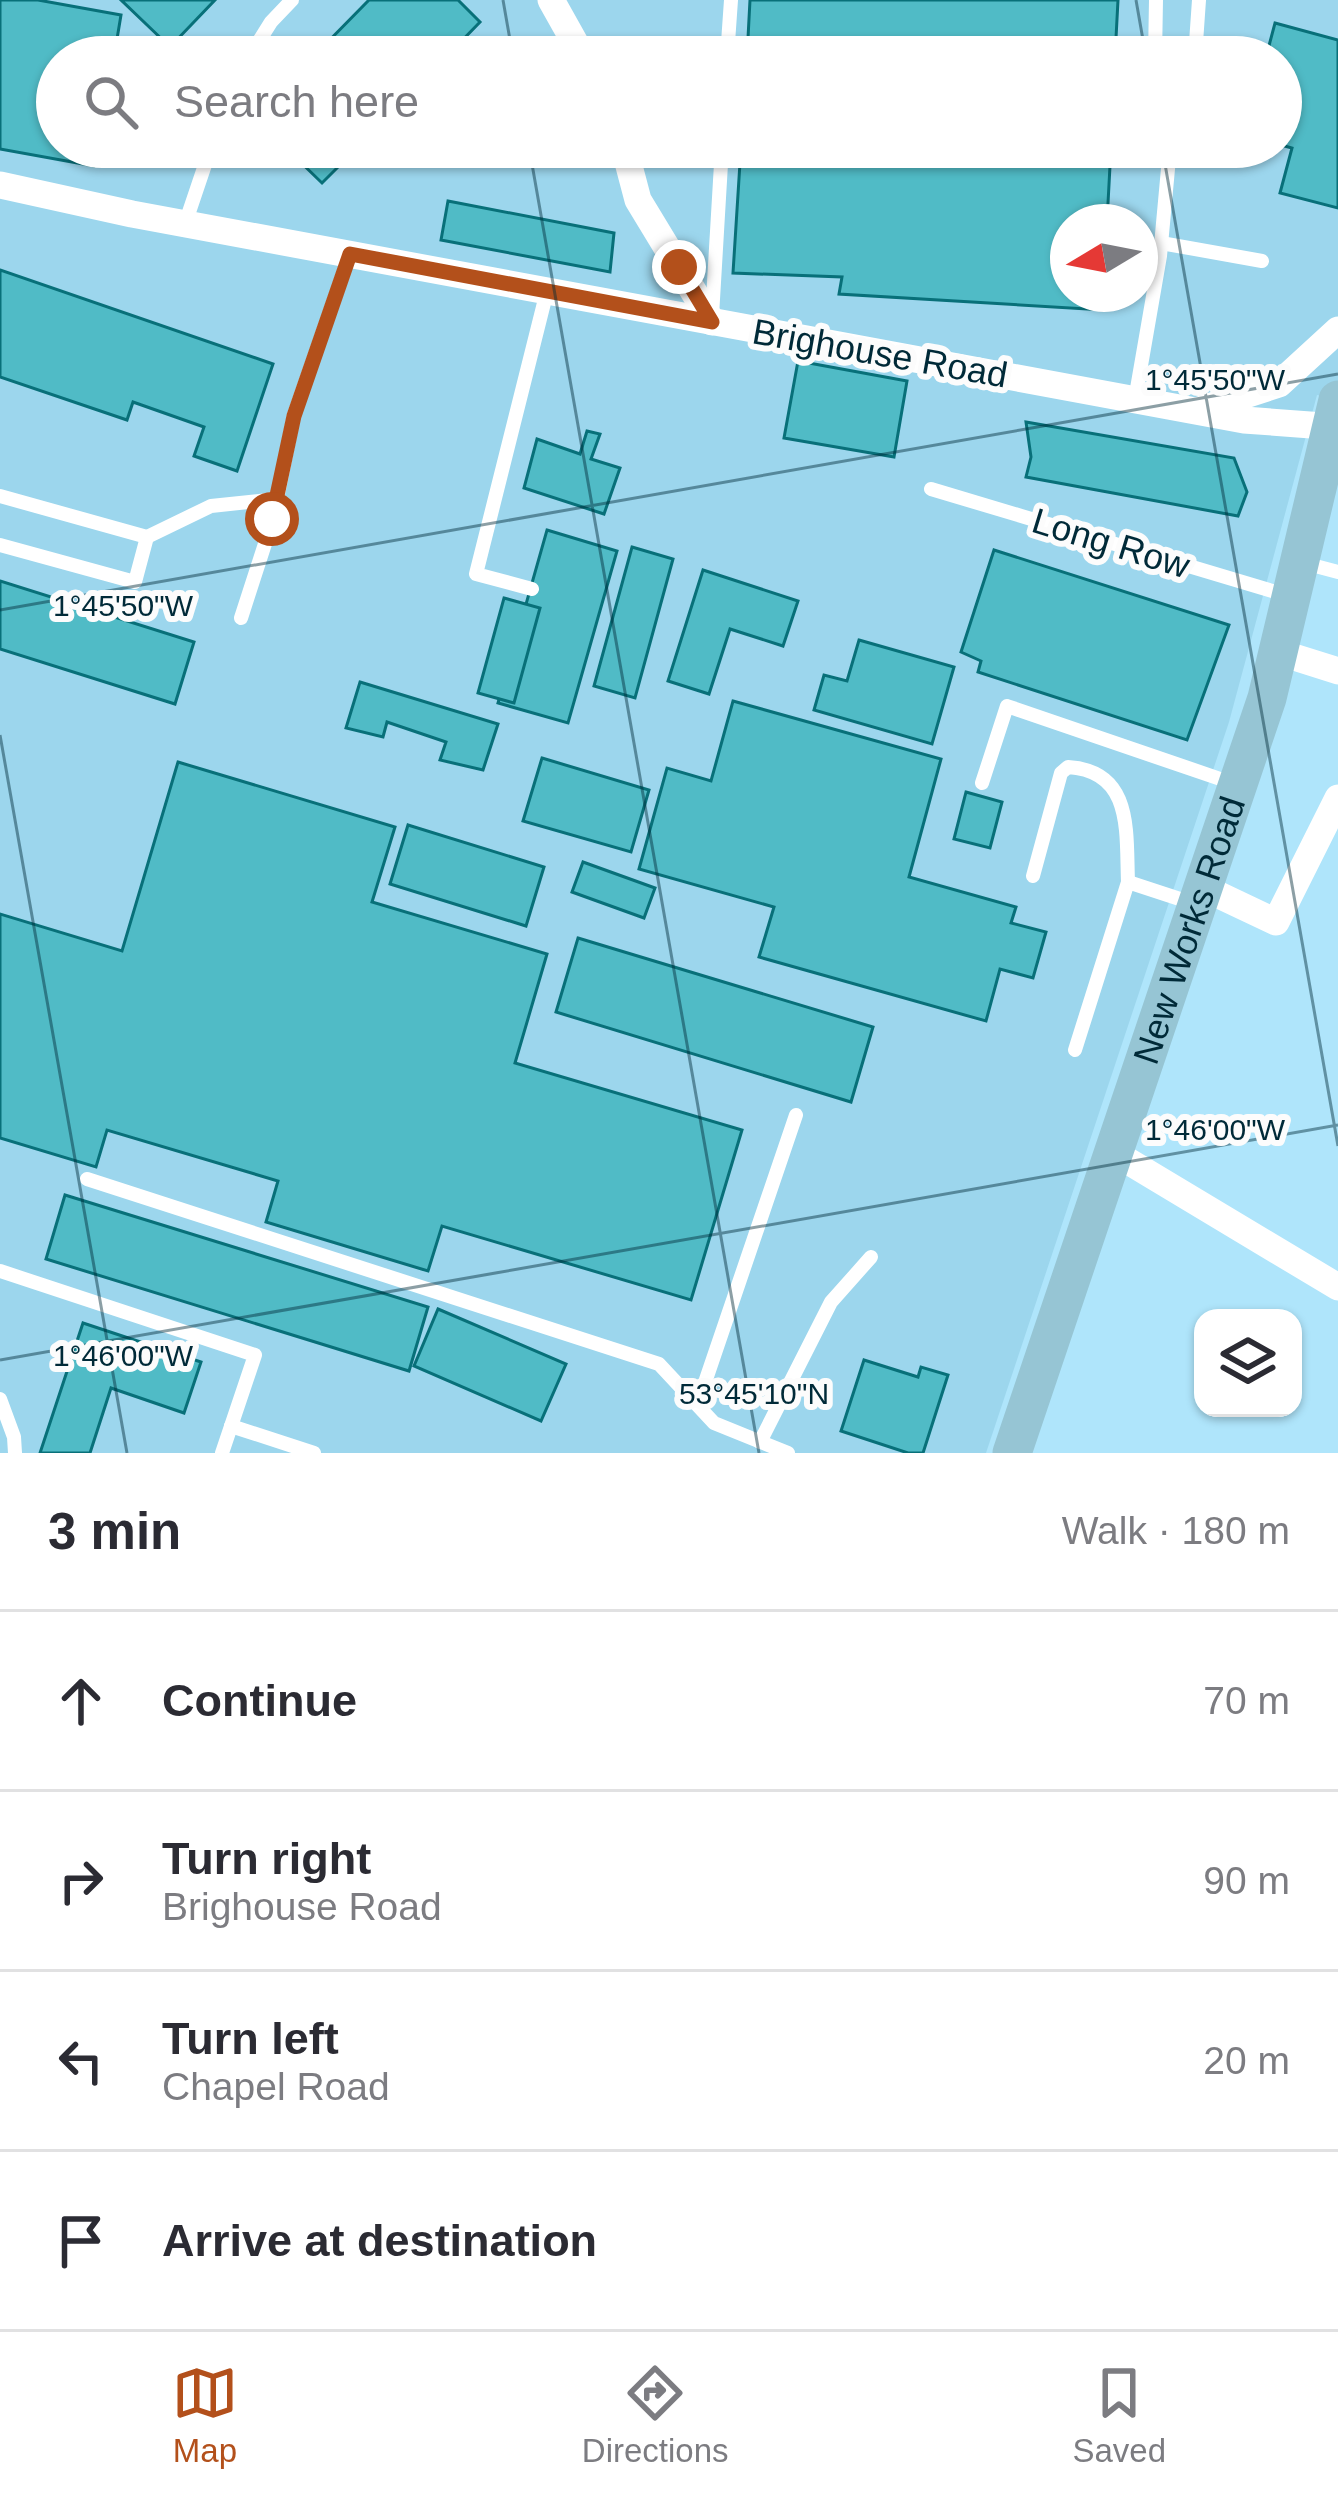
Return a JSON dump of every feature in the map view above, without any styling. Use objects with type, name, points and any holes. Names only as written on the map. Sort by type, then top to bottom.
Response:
[{"type":"street","points":[[550,0],[571,36]]},
{"type":"street","points":[[629,168],[638,200],[712,322]]},
{"type":"street","name":"Brighouse Road","points":[[0,185],[185,224],[1244,421],[1336,417]]},
{"type":"street","name":"Brighouse Road","points":[[1195,411],[1279,384],[1338,330]]},
{"type":"street","name":"New Works Road","points":[[1012,1453],[1237,785],[1278,652],[1336,417]]},
{"type":"street","points":[[1278,652],[1338,671]]},
{"type":"street","points":[[1199,896],[1276,922],[1338,798]]},
{"type":"street","points":[[1113,1151],[1338,1287]]},
{"type":"lane","points":[[262,36],[292,0]]},
{"type":"lane","points":[[728,36],[730,0]]},
{"type":"lane","points":[[1155,36],[1156,0]]},
{"type":"lane","points":[[1196,36],[1199,0]]},
{"type":"lane","points":[[185,224],[204,168]]},
{"type":"lane","points":[[712,322],[721,168]]},
{"type":"lane","points":[[1136,400],[1168,168]]},
{"type":"lane","points":[[1161,243],[1262,261]]},
{"type":"lane","points":[[241,618],[277,499],[294,416],[350,254]]},
{"type":"lane","points":[[532,589],[476,574],[547,291]]},
{"type":"lane","name":"Long Row","points":[[932,489],[1295,579],[1338,572]]},
{"type":"lane","points":[[0,496],[147,537],[211,506],[277,499]]},
{"type":"lane","points":[[0,544],[135,582],[147,537]]},
{"type":"lane","points":[[982,783],[1007,706],[1237,785]]},
{"type":"lane","points":[[1033,876],[1061,773],[1068,767],[1086,768],[1106,777],[1118,795],[1126,830],[1128,882],[1076,1050]]},
{"type":"lane","points":[[1128,882],[1199,896]]},
{"type":"lane","points":[[698,1403],[796,1115]]},
{"type":"lane","points":[[87,1179],[659,1364],[714,1424],[788,1453]]},
{"type":"lane","points":[[760,1442],[832,1302],[872,1257]]},
{"type":"lane","points":[[0,1271],[254,1355],[222,1453]]},
{"type":"lane","points":[[0,1400],[15,1453]]},
{"type":"lane","points":[[231,1426],[314,1453]]},
{"type":"shaded area","points":[[0,0],[1338,0],[1338,400],[1317,395],[1229,722],[986,1453],[0,1453]]},
{"type":"building","points":[[0,0],[38,0],[121,15],[118,36],[36,36],[36,156],[0,149]]},
{"type":"building","points":[[121,0],[215,0],[181,36],[159,36]]},
{"type":"building","points":[[369,0],[458,0],[480,22],[466,36],[334,36]]},
{"type":"building","points":[[750,0],[1118,0],[1116,36],[748,36]]},
{"type":"building","points":[[1275,23],[1338,40],[1338,208],[1280,193],[1287,168],[1302,168],[1302,36],[1272,36]]},
{"type":"building","points":[[307,168],[337,168],[322,183]]},
{"type":"building","points":[[740,168],[1110,168],[1108,204],[1050,204],[1050,307],[839,294],[842,277],[733,273]]},
{"type":"building","points":[[448,201],[614,233],[610,272],[441,240]]},
{"type":"building","points":[[0,270],[273,364],[237,471],[194,456],[204,427],[133,402],[127,420],[0,377]]},
{"type":"building","points":[[798,361],[907,381],[894,457],[784,438]]},
{"type":"building","points":[[1026,422],[1234,458],[1247,492],[1238,516],[1026,477],[1031,457]]},
{"type":"building","points":[[587,431],[600,434],[591,459],[620,468],[604,514],[524,488],[537,439],[580,454]]},
{"type":"building","points":[[547,530],[617,551],[568,723],[498,703]]},
{"type":"building","points":[[632,547],[673,559],[635,698],[594,686]]},
{"type":"building","points":[[994,550],[1229,625],[1187,740],[978,672],[981,661],[961,652]]},
{"type":"building","points":[[703,570],[798,601],[783,646],[730,629],[709,694],[668,681]]},
{"type":"building","points":[[0,581],[194,642],[175,704],[0,649]]},
{"type":"building","points":[[504,598],[540,608],[514,703],[478,693]]},
{"type":"building","points":[[859,640],[954,667],[932,744],[814,710],[824,675],[847,681]]},
{"type":"building","points":[[360,682],[498,724],[483,770],[440,760],[446,742],[387,722],[383,737],[346,728]]},
{"type":"building","points":[[733,701],[941,759],[909,877],[1016,907],[1011,923],[1046,932],[1033,978],[1000,969],[986,1021],[759,957],[774,907],[639,869],[667,768],[711,781]]},
{"type":"building","points":[[542,758],[649,790],[631,852],[523,821]]},
{"type":"building","points":[[178,762],[395,827],[372,902],[547,954],[515,1063],[742,1130],[691,1300],[442,1226],[428,1271],[266,1222],[278,1181],[107,1130],[96,1167],[0,1138],[0,914],[122,951]]},
{"type":"building","points":[[966,792],[1002,802],[990,848],[954,839]]},
{"type":"building","points":[[408,825],[544,867],[526,926],[390,884]]},
{"type":"building","points":[[583,862],[655,888],[644,918],[572,892]]},
{"type":"building","points":[[578,938],[873,1027],[851,1102],[556,1012]]},
{"type":"building","points":[[65,1195],[428,1307],[409,1371],[46,1259]]},
{"type":"building","points":[[438,1309],[566,1364],[541,1421],[414,1366]]},
{"type":"building","points":[[83,1323],[201,1362],[184,1413],[111,1388],[90,1453],[40,1453]]},
{"type":"building","points":[[864,1360],[918,1377],[921,1367],[948,1375],[923,1453],[908,1453],[841,1431]]},
{"type":"route","points":[[272,519],[294,416],[350,254],[712,322],[679,267]]}]
